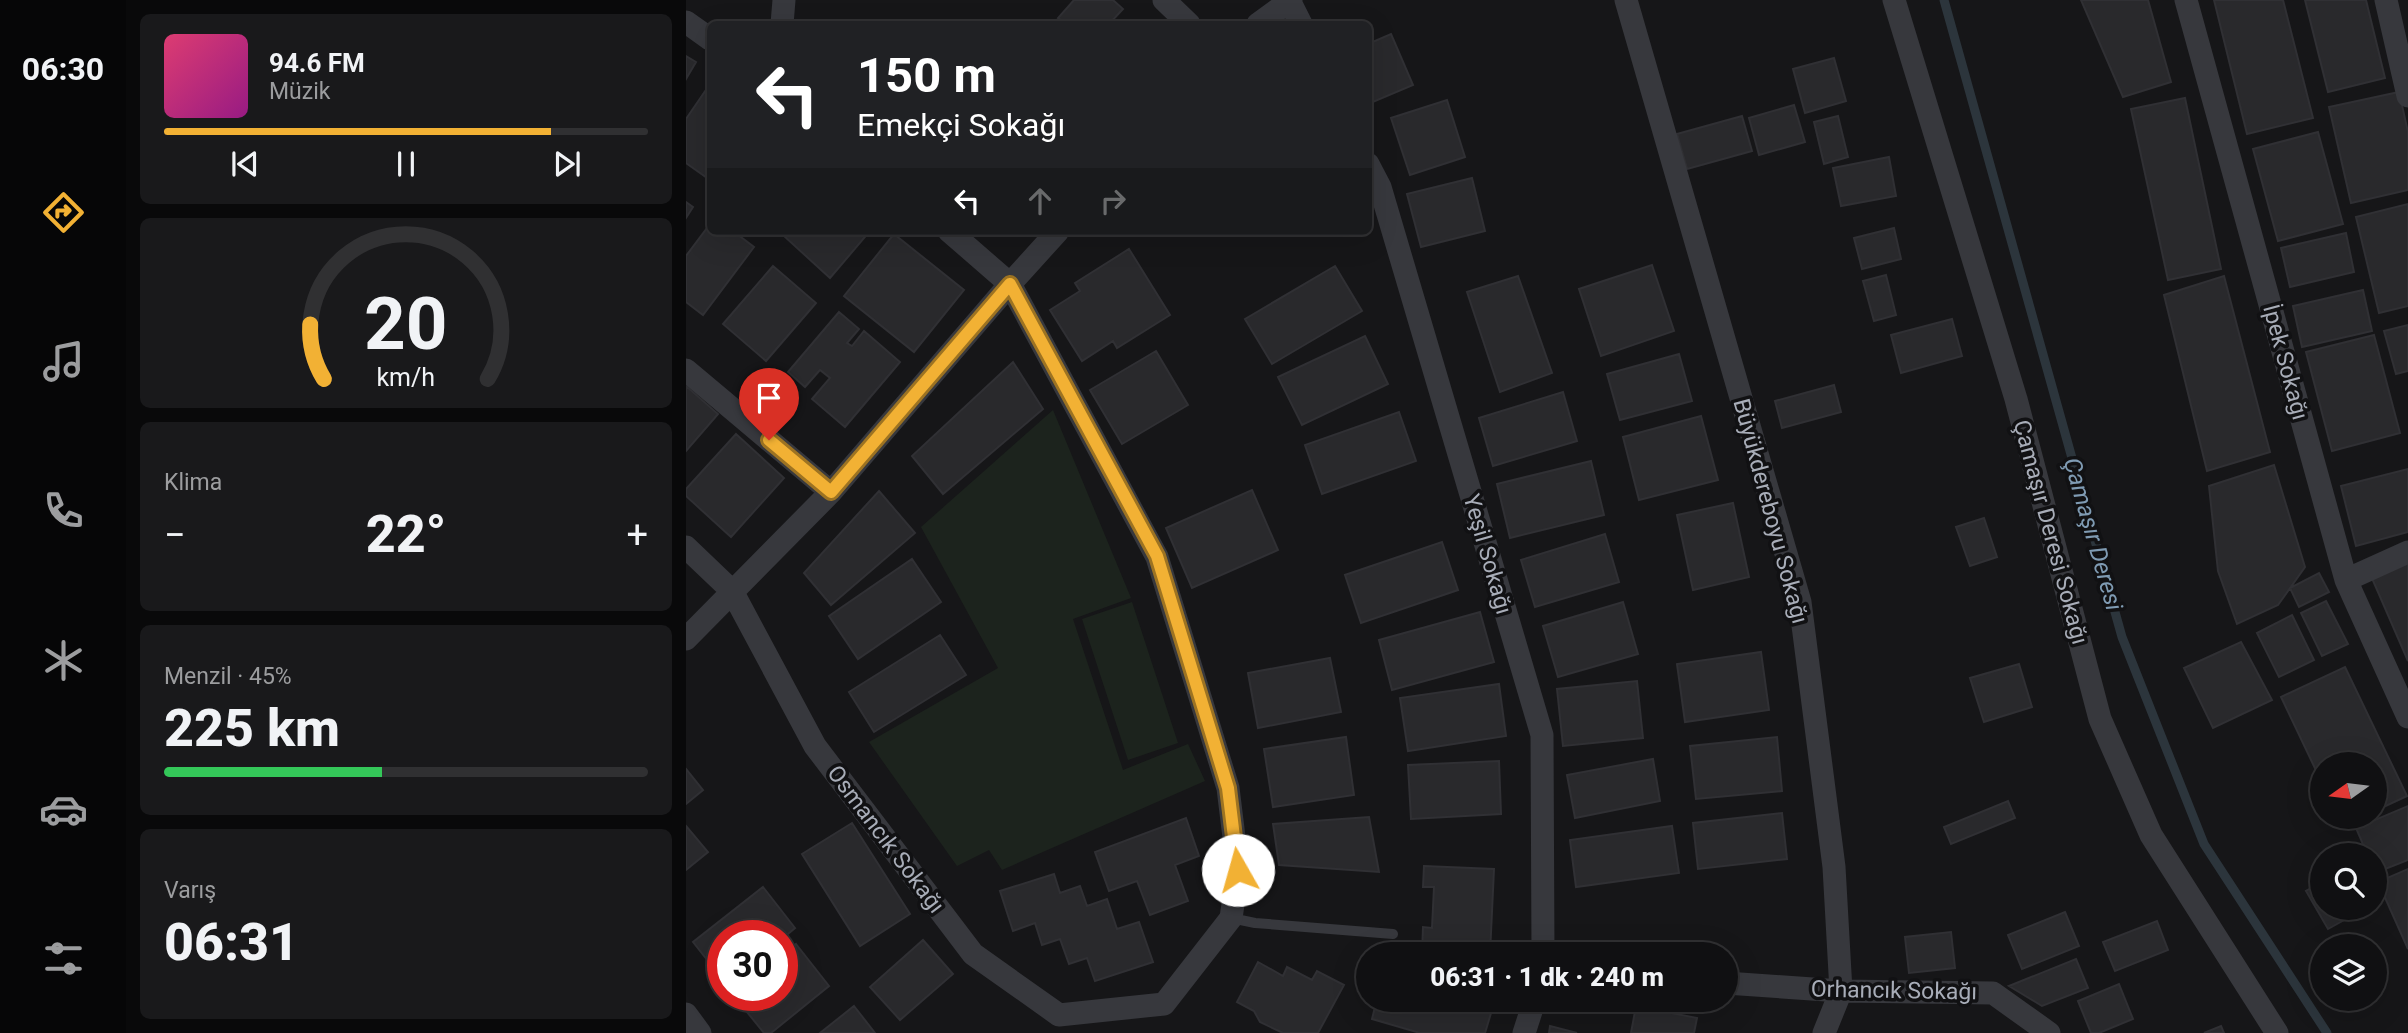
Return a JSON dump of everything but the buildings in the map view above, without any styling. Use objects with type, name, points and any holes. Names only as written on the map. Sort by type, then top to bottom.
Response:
[{"type":"street","points":[[782,21],[784,0]]},
{"type":"street","points":[[1164,0],[1186,21]]},
{"type":"street","points":[[1262,21],[1290,0],[1300,21]]},
{"type":"street","name":"Büyükdereboyu Sokağı","points":[[1626,0],[1800,602],[1834,867],[1841,991],[1824,1033]]},
{"type":"street","name":"Çamaşır Deresi Sokağı","points":[[1894,0],[2016,399],[2101,719],[2151,835],[2277,1033]]},
{"type":"street","name":"İpek Sokağı","points":[[2186,0],[2346,580],[2408,717]]},
{"type":"street","points":[[2385,0],[2408,96]]},
{"type":"street","points":[[686,22],[707,37]]},
{"type":"street","name":"Yeşil Sokağı","points":[[1372,172],[1380,187],[1542,735],[1543,942]]},
{"type":"street","points":[[953,235],[1010,284],[1157,556],[1228,788],[1238,870],[1231,918]]},
{"type":"street","points":[[686,639],[831,492],[1054,235]]},
{"type":"street","points":[[686,370],[831,492]]},
{"type":"street","name":"Osmancık Sokağı","points":[[686,547],[732,591],[815,746],[973,954],[1059,1016],[1164,1004],[1231,918]]},
{"type":"street","points":[[2346,580],[2408,552]]},
{"type":"street","name":"Orhancık Sokağı","points":[[1738,985],[1841,991],[1993,993],[2049,1033]]},
{"type":"street","points":[[1524,1033],[1531,1012]]},
{"type":"street","points":[[686,1014],[700,1033]]},
{"type":"lane","points":[[1231,918],[1255,923],[1393,934]]},
{"type":"shaded area","points":[[1053,410],[1131,598],[1073,619],[1123,770],[1188,744],[1205,781],[1002,870],[989,850],[957,866],[869,742],[998,668],[921,527]]},
{"type":"shaded area","points":[[1132,602],[1178,743],[1128,760],[1082,619]]},
{"type":"waterway","name":"Çamaşır Deresi","points":[[1944,0],[2122,637],[2204,844],[2327,1033]]},
{"type":"route","points":[[769,440],[831,492],[1010,284],[1157,556],[1228,788],[1238,870]]}]
